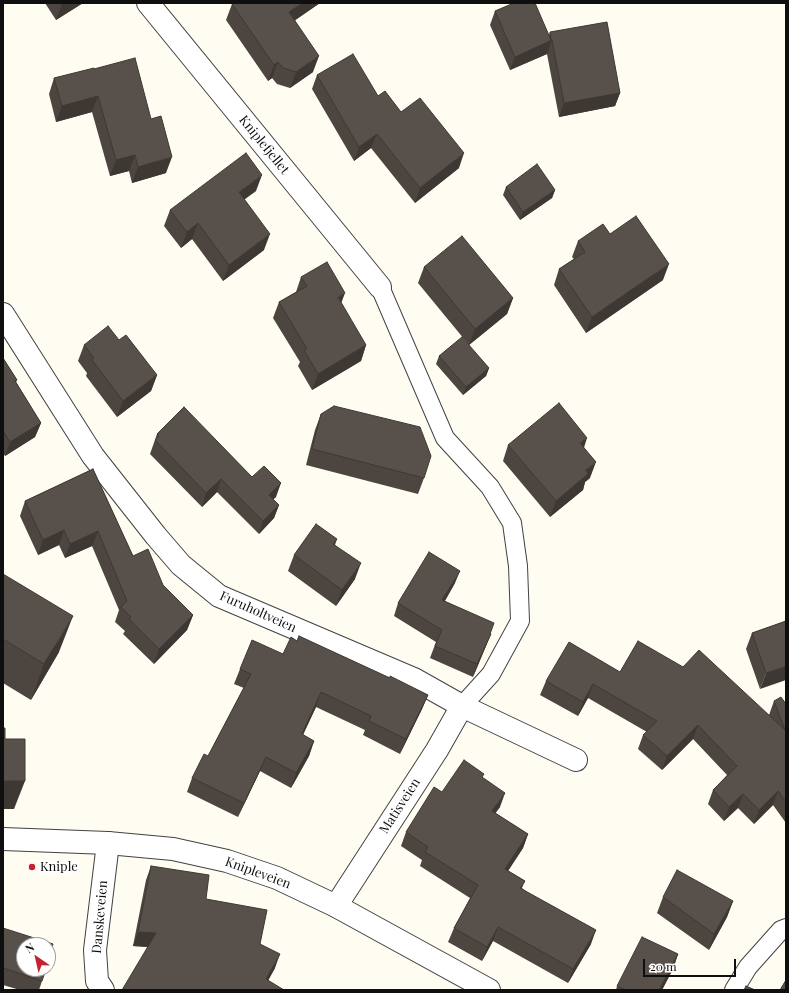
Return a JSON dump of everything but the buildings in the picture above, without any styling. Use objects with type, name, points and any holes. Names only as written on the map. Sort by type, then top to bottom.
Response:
[{"type":"street","name":"Kniplefjellet","points":[[148,3],[380,287]]},
{"type":"street","name":"Furuholtveien","points":[[4,316],[93,456],[156,536],[181,565],[219,596],[414,679],[462,706],[576,760]]},
{"type":"street","name":"Matisveien","points":[[336,906],[437,750],[462,706]]},
{"type":"street","name":"Knipleveien","points":[[3,839],[108,843],[173,849],[227,861],[277,878],[336,906],[489,990]]},
{"type":"street","name":"Danskeveien","points":[[103,990],[97,981],[95,950],[108,843]]},
{"type":"lane","points":[[380,287],[445,438],[490,487],[512,523],[518,566],[520,621],[491,674],[462,706]]},
{"type":"lane","points":[[734,990],[748,967],[781,930],[786,928]]},
{"type":"place","name":"Kniple","points":[[32,867]]}]
